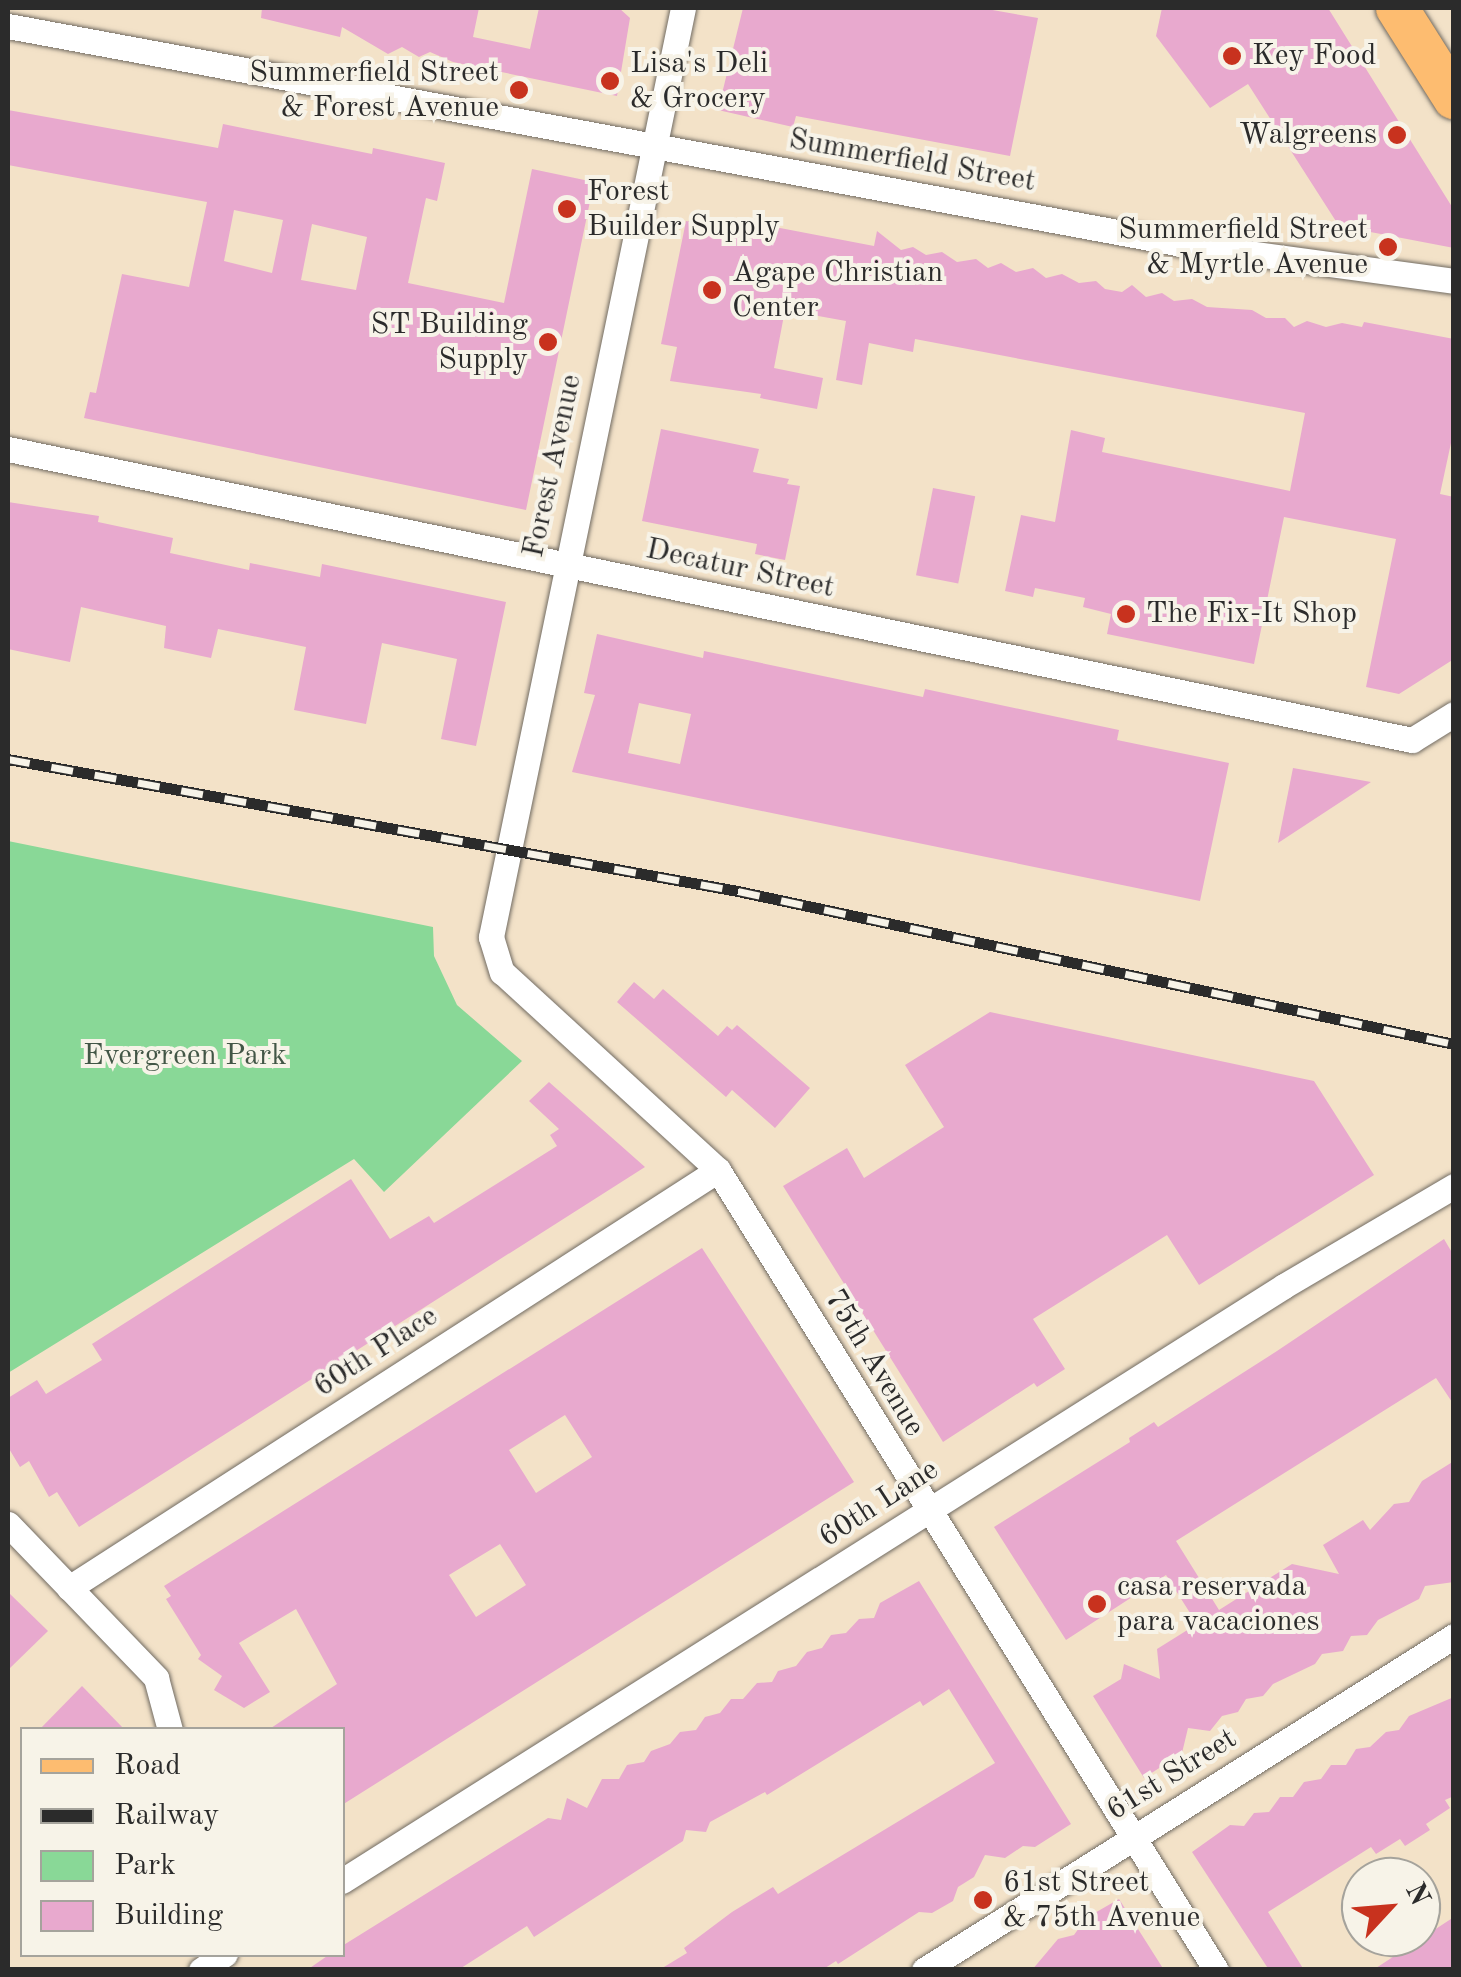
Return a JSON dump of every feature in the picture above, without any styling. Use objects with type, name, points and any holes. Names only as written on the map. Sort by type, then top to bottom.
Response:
[{"type":"main road","points":[[1397,8],[1454,98]]},
{"type":"street","name":"Forest Avenue","points":[[491,938],[682,8]]},
{"type":"street","name":"Summerfield Street","points":[[8,26],[1182,244],[1454,281]]},
{"type":"street","name":"Decatur Street","points":[[8,450],[1412,740],[1454,714]]},
{"type":"street","name":"75th Avenue","points":[[491,938],[502,972],[718,1170],[1216,1970]]},
{"type":"street","name":"60th Place","points":[[70,1588],[718,1170]]},
{"type":"street","name":"60th Lane","points":[[345,1879],[1267,1297],[1454,1186]]},
{"type":"street","points":[[8,1524],[156,1678],[169,1727]]},
{"type":"street","name":"61st Street","points":[[924,1970],[1454,1636]]},
{"type":"green space","name":"Evergreen Park","points":[[8,841],[433,927],[434,956],[457,1005],[522,1061],[384,1192],[354,1159],[8,1373]]},
{"type":"building","points":[[262,8],[479,8],[473,37],[530,49],[539,8],[619,8],[630,18],[617,96],[453,62],[430,52],[419,57],[402,47],[388,54],[342,27],[340,37],[261,18]]},
{"type":"building","points":[[743,8],[981,8],[1038,18],[1010,156],[796,116],[793,127],[718,110]]},
{"type":"building","points":[[1162,8],[1328,8],[1454,210],[1454,248],[1339,226],[1248,84],[1210,108],[1156,36]]},
{"type":"building","points":[[8,110],[218,148],[223,124],[372,154],[373,148],[445,163],[437,201],[426,198],[408,283],[504,303],[532,169],[594,182],[526,510],[84,418],[90,392],[96,393],[122,274],[189,287],[207,202],[8,165]],"holes":[[[234,210],[283,220],[272,273],[224,261]],[[312,224],[367,237],[356,290],[301,280]]]},
{"type":"building","points":[[686,221],[765,236],[766,230],[780,228],[874,246],[877,231],[901,250],[913,247],[926,255],[942,252],[957,262],[976,259],[988,268],[1001,263],[1016,272],[1033,268],[1046,278],[1062,274],[1079,283],[1096,281],[1105,289],[1122,292],[1132,285],[1146,297],[1162,293],[1174,301],[1192,299],[1207,307],[1252,310],[1266,318],[1285,318],[1294,327],[1307,321],[1326,327],[1342,323],[1362,327],[1364,322],[1454,339],[1454,429],[1440,494],[1454,497],[1454,659],[1399,694],[1366,687],[1396,539],[1284,517],[1254,664],[1107,634],[1111,614],[1083,607],[1085,598],[1035,588],[1033,597],[1005,591],[1021,515],[1055,522],[1071,430],[1105,438],[1102,452],[1290,491],[1305,413],[915,339],[913,352],[869,343],[862,385],[836,380],[846,321],[785,310],[774,368],[823,378],[817,409],[760,398],[761,394],[670,381],[677,347],[661,344]]},
{"type":"building","points":[[661,429],[759,449],[753,472],[789,479],[787,484],[800,486],[785,560],[755,554],[757,544],[642,521]]},
{"type":"building","points":[[933,488],[975,496],[958,584],[916,575]]},
{"type":"building","points":[[8,502],[99,516],[98,522],[173,538],[170,553],[249,570],[250,563],[320,577],[322,564],[506,602],[476,746],[441,739],[457,659],[382,643],[366,724],[294,710],[306,647],[218,629],[211,658],[164,648],[166,626],[81,607],[70,662],[8,649]]},
{"type":"building","points":[[597,634],[703,658],[704,651],[923,697],[925,689],[1119,730],[1117,740],[1229,763],[1200,901],[572,772],[595,695],[584,693]],"holes":[[[639,703],[691,714],[680,764],[628,753]]]},
{"type":"building","points":[[1293,768],[1371,782],[1278,843]]},
{"type":"building","points":[[634,982],[654,999],[663,989],[718,1036],[727,1026],[732,1030],[737,1025],[810,1088],[775,1128],[732,1090],[726,1097],[617,1002]]},
{"type":"building","points":[[990,1012],[1314,1081],[1374,1175],[1199,1285],[1167,1235],[1033,1319],[1065,1369],[1037,1387],[1034,1383],[943,1442],[783,1186],[847,1148],[864,1178],[944,1127],[905,1065]]},
{"type":"building","points":[[549,1082],[645,1167],[79,1527],[57,1492],[49,1497],[29,1461],[20,1467],[8,1447],[8,1398],[37,1380],[46,1394],[102,1360],[92,1344],[351,1179],[390,1239],[429,1216],[434,1223],[557,1146],[550,1135],[559,1129],[529,1101]]},
{"type":"building","points":[[1444,1239],[1454,1256],[1454,1405],[1436,1378],[1176,1541],[1219,1610],[1292,1564],[1339,1574],[1323,1545],[1363,1520],[1370,1530],[1394,1504],[1409,1502],[1422,1481],[1454,1461],[1454,1582],[1425,1586],[1419,1599],[1378,1620],[1367,1635],[1351,1636],[1343,1651],[1322,1654],[1315,1664],[1273,1684],[1263,1696],[1246,1699],[1238,1712],[1222,1716],[1210,1731],[1188,1728],[1182,1753],[1144,1778],[1093,1696],[1121,1679],[1124,1664],[1160,1679],[1157,1649],[1197,1624],[1166,1575],[1066,1640],[994,1527],[1130,1442],[1129,1438],[1154,1422],[1158,1427],[1277,1351]]},
{"type":"building","points":[[702,1248],[854,1482],[345,1803],[345,1727],[272,1727],[337,1684],[296,1609],[239,1643],[270,1692],[244,1708],[214,1690],[222,1676],[198,1659],[201,1655],[166,1599],[171,1596],[164,1586]],"holes":[[[565,1415],[592,1457],[536,1493],[509,1450]],[[500,1544],[526,1585],[476,1617],[449,1575]]]},
{"type":"building","points":[[919,1581],[1071,1824],[1035,1847],[1023,1846],[1005,1858],[985,1855],[974,1877],[958,1887],[953,1901],[932,1913],[919,1912],[838,1964],[836,1961],[822,1970],[659,1970],[687,1953],[684,1948],[732,1912],[773,1887],[778,1894],[995,1763],[949,1689],[923,1706],[920,1701],[767,1795],[765,1792],[710,1822],[706,1832],[686,1830],[683,1841],[534,1937],[527,1926],[458,1970],[307,1970],[326,1957],[345,1957],[345,1944],[548,1818],[561,1820],[567,1798],[587,1808],[602,1779],[619,1779],[627,1765],[644,1762],[651,1751],[670,1744],[680,1732],[696,1730],[705,1717],[720,1713],[731,1699],[743,1699],[757,1683],[772,1682],[778,1671],[796,1666],[807,1652],[822,1648],[831,1635],[846,1633],[859,1619],[874,1618],[880,1603]]},
{"type":"building","points":[[8,1592],[48,1631],[8,1670]]},
{"type":"building","points":[[82,1686],[122,1727],[42,1727]]},
{"type":"building","points":[[1454,1697],[1454,1796],[1445,1800],[1450,1808],[1426,1824],[1430,1830],[1405,1846],[1400,1839],[1376,1854],[1371,1847],[1355,1857],[1341,1857],[1341,1866],[1268,1912],[1304,1970],[1269,1970],[1192,1852],[1230,1825],[1244,1826],[1254,1813],[1269,1812],[1280,1797],[1293,1797],[1304,1782],[1321,1779],[1331,1765],[1346,1765],[1356,1749],[1370,1747],[1386,1732],[1399,1730],[1409,1716]]},
{"type":"building","points":[[1119,1899],[1164,1970],[1032,1970],[1058,1939],[1074,1935],[1086,1918]]},
{"type":"building","points":[[1454,1917],[1454,1970],[1373,1970],[1393,1957],[1441,1957],[1441,1926]]},
{"type":"railway","points":[[8,759],[738,891],[1454,1044]]},
{"type":"place","name":"Key Food","points":[[1232,56]]},
{"type":"place","name":"Lisa's Deli & Grocery","points":[[610,81]]},
{"type":"place","name":"Summerfield Street & Forest Avenue","points":[[519,90]]},
{"type":"place","name":"Walgreens","points":[[1397,135]]},
{"type":"place","name":"Forest Builder Supply","points":[[567,209]]},
{"type":"place","name":"Summerfield Street & Myrtle Avenue","points":[[1388,247]]},
{"type":"place","name":"Agape Christian Center","points":[[712,290]]},
{"type":"place","name":"ST Building Supply","points":[[548,342]]},
{"type":"place","name":"The Fix-It Shop","points":[[1126,614]]},
{"type":"place","name":"casa reservada para vacaciones","points":[[1097,1604]]},
{"type":"place","name":"61st Street & 75th Avenue","points":[[983,1900]]}]
